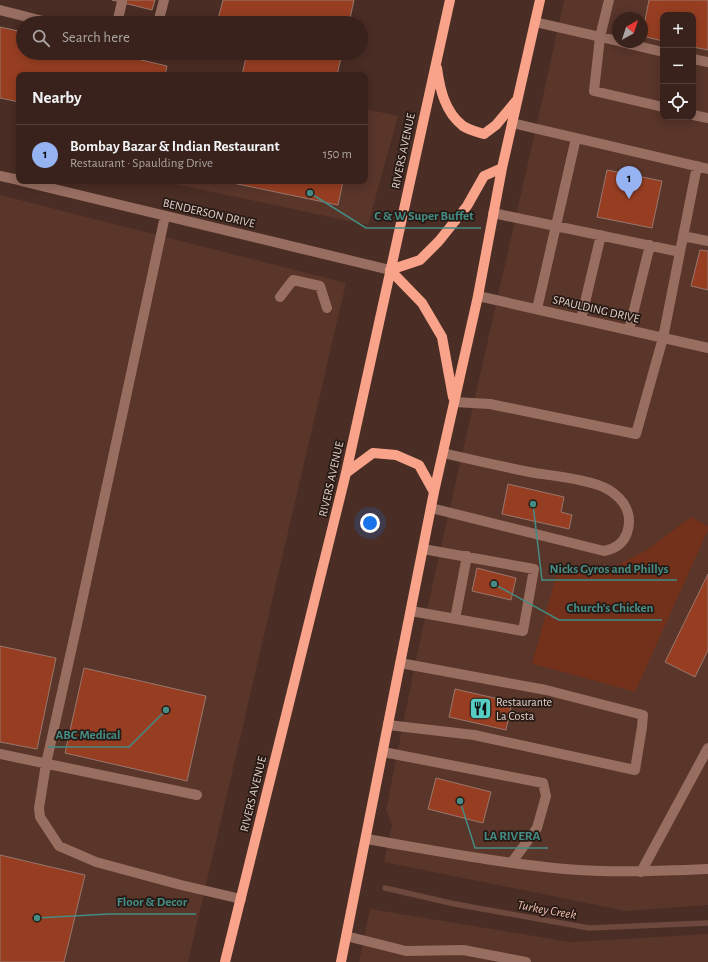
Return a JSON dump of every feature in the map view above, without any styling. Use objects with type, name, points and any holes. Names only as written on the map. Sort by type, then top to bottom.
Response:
[{"type":"main road","name":"RIVERS AVENUE","points":[[225,962],[346,473],[450,0]]},
{"type":"main road","points":[[341,962],[434,492],[478,296],[502,168],[540,0]]},
{"type":"main road","points":[[436,62],[440,91],[450,113],[464,127],[484,134],[496,125],[518,98]]},
{"type":"main road","points":[[454,402],[442,337],[422,303],[390,270],[420,260],[467,206],[484,176],[502,168]]},
{"type":"main road","points":[[346,473],[373,453],[396,455],[419,465],[434,492]]},
{"type":"street","points":[[160,16],[164,0]]},
{"type":"street","points":[[609,0],[600,37],[594,91],[660,106]]},
{"type":"street","points":[[119,16],[122,2]]},
{"type":"street","points":[[0,10],[24,16]]},
{"type":"street","points":[[535,22],[612,40]]},
{"type":"street","points":[[646,48],[660,51]]},
{"type":"street","points":[[696,60],[708,62]]},
{"type":"street","points":[[696,116],[708,118]]},
{"type":"street","points":[[512,123],[708,168]]},
{"type":"street","points":[[537,310],[576,138]]},
{"type":"street","points":[[454,402],[490,404],[636,434],[663,338],[697,166]]},
{"type":"street","name":"BENDERSON DRIVE","points":[[0,176],[16,180]]},
{"type":"street","name":"BENDERSON DRIVE","points":[[32,184],[390,270]]},
{"type":"street","points":[[493,213],[680,252]]},
{"type":"street","points":[[165,216],[46,764],[39,808],[40,817],[59,846],[96,862],[181,886],[241,899]]},
{"type":"street","points":[[581,319],[601,235]]},
{"type":"street","points":[[683,236],[708,241]]},
{"type":"street","points":[[630,330],[650,245]]},
{"type":"street","points":[[280,297],[293,280],[320,286],[327,308]]},
{"type":"street","name":"SPAULDING DRIVE","points":[[478,296],[708,348]]},
{"type":"street","points":[[431,508],[604,551],[612,550],[624,540],[629,523],[629,514],[623,502],[608,489],[593,483],[503,467],[443,453]]},
{"type":"street","points":[[411,611],[523,631],[534,569],[423,549]]},
{"type":"street","points":[[455,619],[467,556]]},
{"type":"street","points":[[388,725],[474,735],[635,770],[643,715],[546,690],[400,664]]},
{"type":"street","points":[[383,752],[543,783],[546,796],[537,828],[512,862]]},
{"type":"street","points":[[640,872],[707,752]]},
{"type":"street","points":[[0,754],[197,795]]},
{"type":"street","points":[[366,839],[565,869],[640,872],[708,869]]},
{"type":"street","points":[[346,936],[406,951],[463,950],[526,962]]},
{"type":"shaded area","points":[[564,0],[708,0],[708,905],[626,911],[384,862],[392,824],[386,810],[418,649]]},
{"type":"shaded area","points":[[368,110],[398,116],[368,225],[175,184],[368,184]]},
{"type":"shaded area","points":[[0,195],[346,283],[188,962],[0,962]]},
{"type":"shaded area","points":[[691,517],[708,526],[708,530],[635,692],[532,664],[558,569],[598,575],[647,550]]},
{"type":"shaded area","points":[[370,909],[571,942],[708,934],[708,962],[359,962]]},
{"type":"building","points":[[112,0],[155,0],[152,10]]},
{"type":"building","points":[[223,0],[354,0],[351,16],[219,16]]},
{"type":"building","points":[[649,0],[708,0],[708,50],[696,48],[696,12],[660,12],[660,40],[648,37],[648,12],[647,12]]},
{"type":"building","points":[[0,27],[16,30],[16,60],[142,60],[167,66],[166,72],[16,72],[16,101],[0,98]]},
{"type":"building","points":[[245,60],[340,60],[338,72],[243,72]]},
{"type":"building","points":[[607,170],[662,181],[652,228],[597,217]]},
{"type":"building","points":[[237,184],[342,184],[338,205]]},
{"type":"building","points":[[700,250],[708,251],[708,290],[691,286]]},
{"type":"building","points":[[508,484],[564,497],[561,512],[572,515],[569,529],[502,514]]},
{"type":"building","points":[[477,568],[516,578],[511,600],[472,591]]},
{"type":"building","points":[[708,574],[708,650],[695,677],[665,662]]},
{"type":"building","points":[[0,646],[56,658],[37,749],[0,742]]},
{"type":"building","points":[[84,668],[206,696],[187,781],[65,753]]},
{"type":"building","name":"Restaurante La Costa","points":[[455,689],[512,702],[506,730],[449,717]]},
{"type":"building","points":[[436,778],[491,792],[483,823],[428,809]]},
{"type":"building","points":[[0,855],[85,875],[64,962],[0,962]]},
{"type":"waterway","name":"Turkey Creek","points":[[385,888],[455,904],[589,928],[708,923]]},
{"type":"place","name":"C & W Super Buffet","points":[[310,193]]},
{"type":"place","name":"Bombay Bazar & Indian Restaurant","points":[[629,199]]},
{"type":"place","name":"Nicks Gyros and Phillys","points":[[533,504]]},
{"type":"place","name":"Church's Chicken","points":[[494,584]]},
{"type":"place","name":"Restaurante La Costa","points":[[480,709]]},
{"type":"place","name":"ABC Medical","points":[[166,710]]},
{"type":"place","name":"LA RIVERA","points":[[460,801]]},
{"type":"place","name":"Floor & Decor","points":[[37,918]]}]
